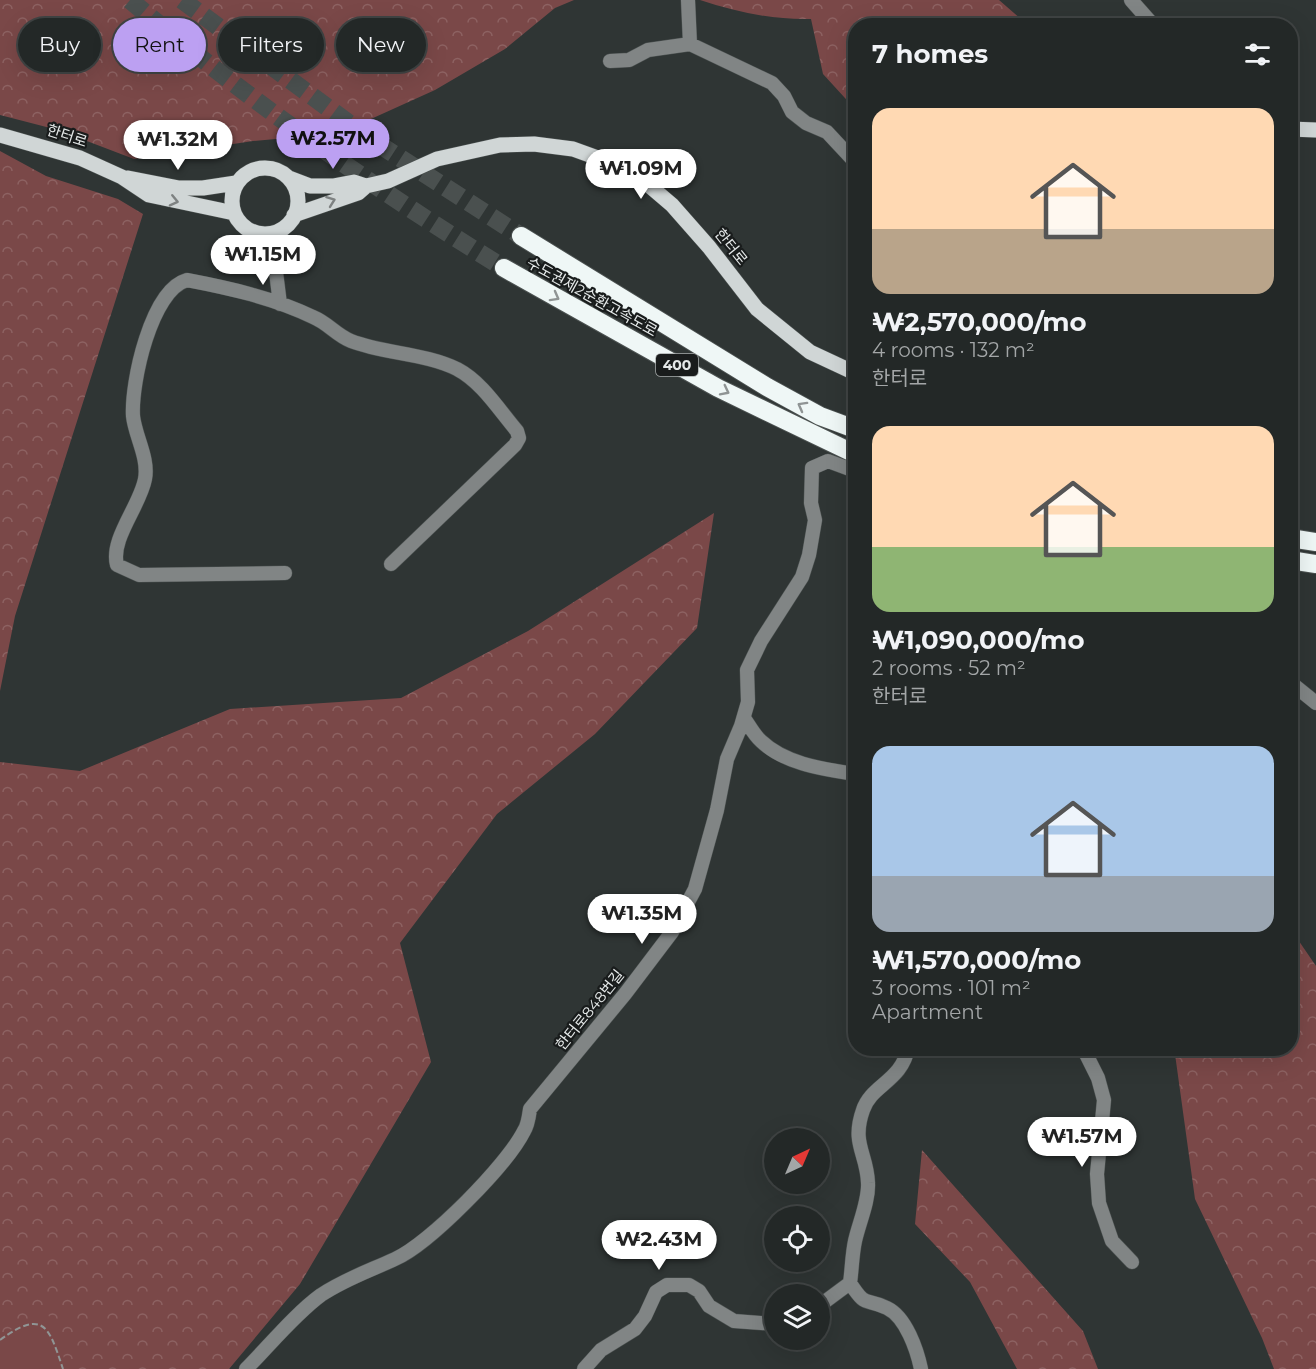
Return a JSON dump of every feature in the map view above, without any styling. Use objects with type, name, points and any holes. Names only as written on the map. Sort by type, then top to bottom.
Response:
[{"type":"highway","name":"수도권제2순환고속도로","points":[[520,236],[767,387],[820,416],[848,426]]},
{"type":"highway","name":"수도권제2순환고속도로","points":[[504,268],[718,388],[848,451]]},
{"type":"highway","points":[[1298,539],[1316,542]]},
{"type":"highway","points":[[1298,561],[1316,564]]},
{"type":"main road","points":[[1298,129],[1316,130]]},
{"type":"main road","name":"한터로","points":[[0,135],[58,150],[122,177],[149,195],[234,213]]},
{"type":"main road","name":"한터로","points":[[294,215],[358,193],[366,186],[388,181],[437,159],[500,145],[534,144],[573,149],[631,170],[672,205],[709,247],[757,309],[810,351],[848,370]]},
{"type":"main road","points":[[261,168],[281,172],[289,178],[298,196],[294,215],[278,231],[268,233],[253,231],[239,222],[234,213],[232,193],[236,183],[251,170],[261,168]]},
{"type":"main road","name":"한터로","points":[[122,177],[179,188],[203,188],[236,183]]},
{"type":"main road","name":"한터로","points":[[289,178],[310,186],[333,186],[354,182],[366,186]]},
{"type":"street","points":[[688,0],[690,44]]},
{"type":"street","points":[[1131,0],[1147,18]]},
{"type":"street","points":[[610,61],[629,60],[648,50],[690,44],[772,83],[784,96],[792,112],[806,123],[827,132],[848,154]]},
{"type":"street","points":[[253,231],[267,245],[275,264]]},
{"type":"street","points":[[278,231],[275,264],[280,304]]},
{"type":"street","points":[[285,573],[139,575],[117,565],[114,555],[136,506],[146,476],[134,416],[134,398],[142,351],[159,308],[169,291],[187,280],[280,304],[315,317],[337,334],[355,342],[438,362],[458,370],[487,394],[517,431],[519,438],[515,445],[391,564]]},
{"type":"street","name":"한터로848번길","points":[[246,1369],[262,1362],[318,1297],[349,1278],[396,1259],[431,1233],[465,1202],[514,1147],[525,1130],[530,1109],[625,994],[672,932],[695,889],[717,810],[727,759],[744,718],[748,702],[747,670],[761,641],[802,577],[809,555],[815,520],[811,503],[812,468],[828,461],[848,468]]},
{"type":"street","points":[[1298,688],[1316,703]]},
{"type":"street","points":[[744,718],[759,740],[774,751],[817,768],[848,773]]},
{"type":"street","points":[[905,1056],[898,1071],[886,1085],[870,1096],[863,1109],[857,1137],[868,1184],[854,1245],[850,1283],[866,1303],[888,1308],[897,1316],[909,1336],[921,1369]]},
{"type":"street","points":[[1087,1056],[1098,1078],[1104,1100],[1097,1174],[1099,1203],[1112,1241],[1132,1262]]},
{"type":"street","points":[[830,1298],[850,1283]]},
{"type":"street","points":[[584,1369],[601,1350],[635,1329],[645,1316],[656,1292],[667,1285],[688,1285],[699,1291],[709,1306],[734,1322],[764,1324]]},
{"type":"path","points":[[0,1340],[22,1324],[41,1325],[51,1333],[63,1369]]},
{"type":"green space","points":[[0,0],[574,0],[555,8],[505,49],[435,90],[340,133],[253,141],[134,159],[58,130],[0,115]]},
{"type":"green space","points":[[700,0],[999,0],[1020,18],[848,18],[848,101],[823,74],[811,19],[783,18],[727,8]]},
{"type":"green space","points":[[0,151],[46,176],[118,199],[143,214],[15,616],[0,691]]},
{"type":"green space","points":[[714,513],[697,628],[595,734],[497,814],[400,943],[431,1062],[300,1284],[229,1369],[68,1369],[48,1314],[0,1334],[0,762],[80,771],[230,709],[401,698],[528,631]]},
{"type":"green space","points":[[1298,940],[1316,966],[1316,1369],[1274,1369],[1262,1338],[1195,1199],[1175,1056],[1298,1056]]},
{"type":"green space","points":[[922,1150],[1083,1331],[1098,1369],[1017,1369],[970,1282],[915,1224]]},
{"type":"green space","points":[[54,1299],[82,1369],[0,1369],[0,1319]]},
{"type":"tunnel","points":[[130,0],[219,72],[312,141],[455,238],[504,268]]},
{"type":"tunnel","points":[[182,0],[366,136],[521,236]]}]
